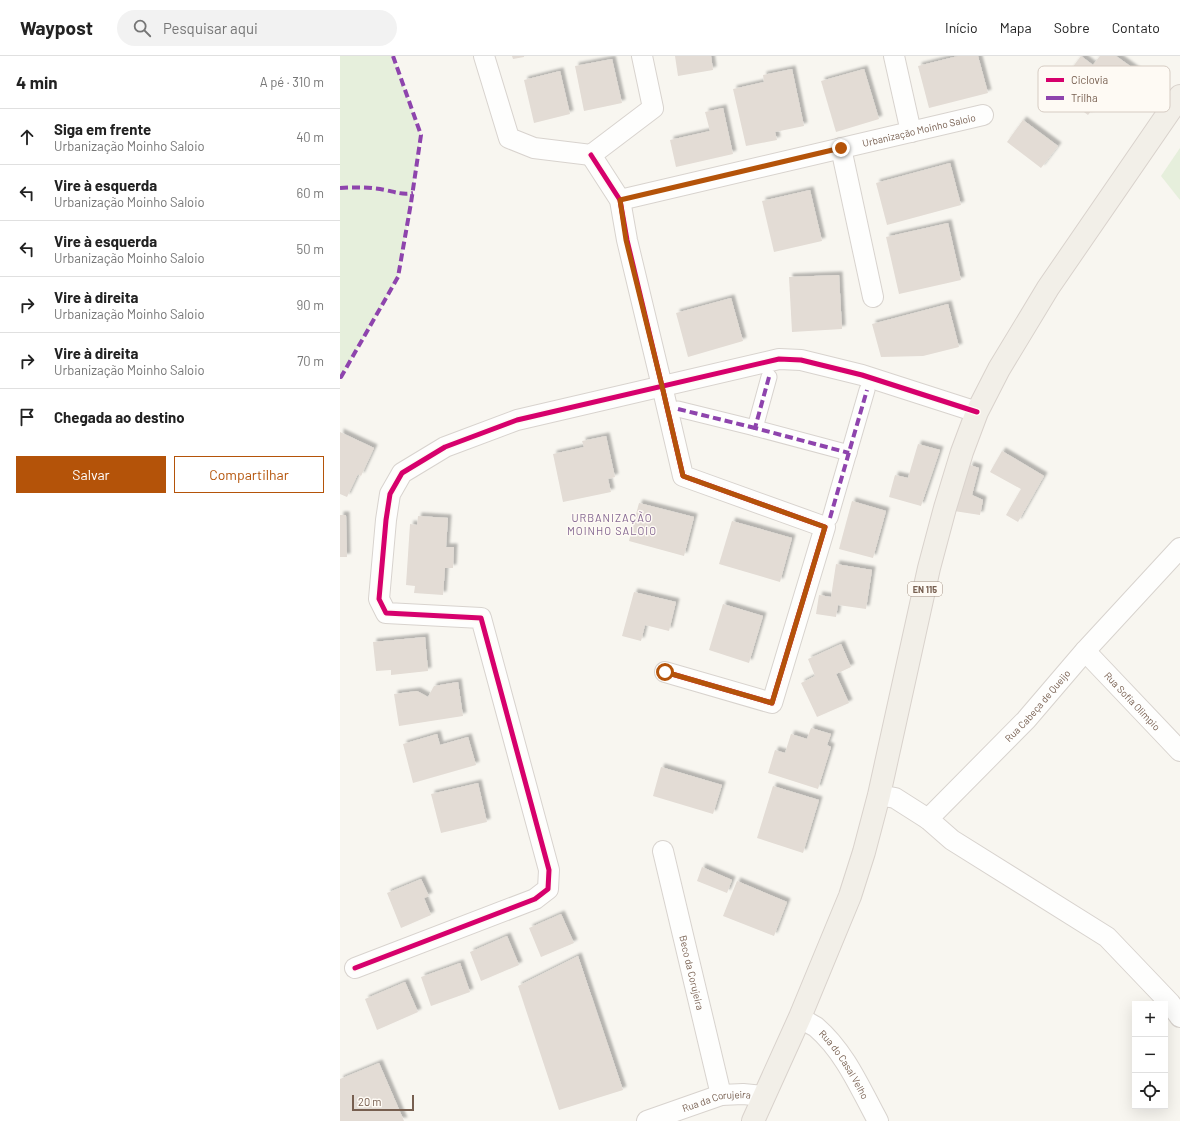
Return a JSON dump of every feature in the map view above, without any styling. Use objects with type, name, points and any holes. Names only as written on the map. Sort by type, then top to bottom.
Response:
[{"type":"main road","name":"EN 115","points":[[1170,111],[1180,96]]},
{"type":"main road","name":"EN 115","points":[[753,1121],[800,1017],[850,896],[864,852],[880,795],[929,568],[960,459],[977,412],[999,368],[1045,294],[1169,112]]},
{"type":"street","points":[[484,56],[509,138],[534,148],[591,154],[653,108],[642,56]]},
{"type":"street","points":[[894,56],[911,132]]},
{"type":"street","name":"Urbanização Moinho Saloio","points":[[620,200],[984,115]]},
{"type":"street","points":[[841,148],[873,297]]},
{"type":"street","points":[[591,154],[620,200],[626,240],[683,476],[825,527],[772,703],[665,672]]},
{"type":"street","points":[[355,968],[535,898],[548,889],[549,870],[481,618],[386,613],[380,599],[386,520],[390,494],[402,473],[445,447],[517,420],[779,359],[801,360],[862,375],[977,412]]},
{"type":"street","points":[[755,428],[769,377]]},
{"type":"street","points":[[830,518],[867,390]]},
{"type":"street","points":[[678,409],[849,453]]},
{"type":"street","name":"Rua Cabeça de Queijo","points":[[928,819],[1026,720],[1085,651],[1180,548]]},
{"type":"street","name":"Rua Sofia Olimpio","points":[[1085,651],[1180,751]]},
{"type":"street","points":[[880,795],[895,798],[928,819],[952,840],[1108,937],[1170,1003],[1180,1017]]},
{"type":"street","name":"Beco da Corujeira","points":[[663,851],[721,1095]]},
{"type":"street","name":"Rua do Casal Velho","points":[[800,1017],[815,1027],[830,1041],[846,1062],[878,1121]]},
{"type":"street","name":"Rua da Corujeira","points":[[647,1121],[721,1095],[744,1094],[764,1096]]},
{"type":"green space","points":[[340,56],[393,56],[421,135],[398,277],[341,377],[340,377]]},
{"type":"green space","points":[[1180,148],[1180,200],[1161,176]]},
{"type":"building","points":[[512,56],[524,56],[524,57],[513,59]]},
{"type":"building","points":[[675,56],[711,56],[713,70],[678,76]]},
{"type":"building","points":[[958,56],[978,56],[988,93],[929,108],[918,66]]},
{"type":"building","points":[[1081,56],[1093,65],[1100,56],[1116,56],[1130,66],[1074,66]]},
{"type":"building","points":[[612,59],[622,103],[584,111],[575,66]]},
{"type":"building","points":[[792,69],[804,126],[775,132],[777,140],[746,146],[733,89],[764,82],[763,75]]},
{"type":"building","points":[[864,69],[879,119],[836,132],[821,81]]},
{"type":"building","points":[[560,71],[570,114],[534,123],[524,80]]},
{"type":"building","points":[[723,108],[733,154],[676,167],[670,140],[710,131],[705,112]]},
{"type":"building","points":[[1023,120],[1058,146],[1041,168],[1007,142]]},
{"type":"building","points":[[950,163],[961,205],[887,225],[876,183]]},
{"type":"building","points":[[810,190],[822,241],[774,252],[762,201]]},
{"type":"building","points":[[948,223],[961,280],[899,294],[886,237]]},
{"type":"building","points":[[839,275],[842,329],[792,332],[789,277]]},
{"type":"building","points":[[731,298],[743,341],[688,357],[676,313]]},
{"type":"building","points":[[948,304],[959,347],[923,356],[881,357],[872,324]]},
{"type":"building","points":[[340,432],[374,448],[361,476],[358,474],[347,497],[340,494]]},
{"type":"building","points":[[606,436],[615,477],[608,479],[611,492],[563,502],[553,454],[584,447],[582,441]]},
{"type":"building","points":[[918,444],[940,450],[921,506],[889,497],[895,475],[908,478]]},
{"type":"building","points":[[1002,451],[1044,476],[1018,522],[1006,515],[1021,489],[990,472]]},
{"type":"building","points":[[970,465],[979,468],[972,495],[983,500],[980,515],[954,511]]},
{"type":"building","points":[[852,501],[886,511],[873,558],[839,549]]},
{"type":"building","points":[[639,503],[694,517],[684,556],[629,541]]},
{"type":"building","points":[[340,515],[346,515],[347,557],[340,557]]},
{"type":"building","points":[[418,516],[448,518],[446,547],[454,547],[453,568],[445,568],[443,595],[414,593],[415,586],[406,585],[410,524],[417,525]]},
{"type":"building","points":[[732,521],[792,538],[780,582],[719,564]]},
{"type":"building","points":[[836,564],[872,570],[866,609],[838,605],[836,617],[816,614],[819,595],[831,597]]},
{"type":"building","points":[[634,592],[676,602],[669,631],[645,625],[641,641],[622,636]]},
{"type":"building","points":[[723,604],[763,616],[749,663],[709,650]]},
{"type":"building","points":[[425,637],[428,671],[391,675],[391,670],[376,671],[373,642]]},
{"type":"building","points":[[841,644],[851,667],[836,674],[849,703],[817,717],[801,683],[815,676],[808,659]]},
{"type":"building","points":[[458,682],[463,716],[399,726],[394,694],[417,691],[428,697],[434,686]]},
{"type":"building","points":[[811,728],[831,734],[827,745],[831,747],[818,789],[768,773],[775,750],[785,753],[791,734],[807,739]]},
{"type":"building","points":[[437,734],[440,745],[468,737],[476,765],[413,783],[403,744]]},
{"type":"building","points":[[661,767],[722,785],[713,814],[653,796]]},
{"type":"building","points":[[478,783],[487,822],[441,833],[431,794]]},
{"type":"building","points":[[773,786],[819,800],[803,853],[757,838]]},
{"type":"building","points":[[702,867],[732,880],[727,893],[697,881]]},
{"type":"building","points":[[421,879],[429,896],[424,898],[431,915],[401,928],[387,893]]},
{"type":"building","points":[[737,881],[787,902],[774,936],[723,916]]},
{"type":"building","points":[[561,914],[574,943],[541,957],[529,928]]},
{"type":"building","points":[[507,936],[519,965],[481,981],[470,952]]},
{"type":"building","points":[[578,956],[623,1090],[559,1110],[518,986]]},
{"type":"building","points":[[460,963],[470,992],[431,1006],[421,977]]},
{"type":"building","points":[[405,982],[418,1012],[377,1030],[365,999]]},
{"type":"building","points":[[379,1063],[404,1121],[340,1121],[340,1079]]},
{"type":"marked path","points":[[340,377],[398,277],[411,203],[421,135],[393,56]]},
{"type":"marked path","points":[[340,188],[357,187],[409,194],[413,193]]},
{"type":"marked path","points":[[769,377],[755,428],[849,453]]},
{"type":"marked path","points":[[830,518],[867,390]]},
{"type":"marked path","points":[[678,409],[755,428]]},
{"type":"cycle path","points":[[591,155],[620,200],[627,240],[683,476],[825,527],[772,703],[665,672]]},
{"type":"cycle path","points":[[355,968],[535,899],[548,889],[549,870],[481,618],[386,613],[379,599],[386,520],[390,494],[402,473],[445,447],[517,420],[779,359],[801,360],[862,375],[977,412]]},
{"type":"district","name":"URBANIZAÇÃO MOINHO SALOIO","points":[[612,523]]},
{"type":"route","points":[[665,672],[772,703],[825,527],[683,476],[626,240],[620,200],[841,148]]}]
